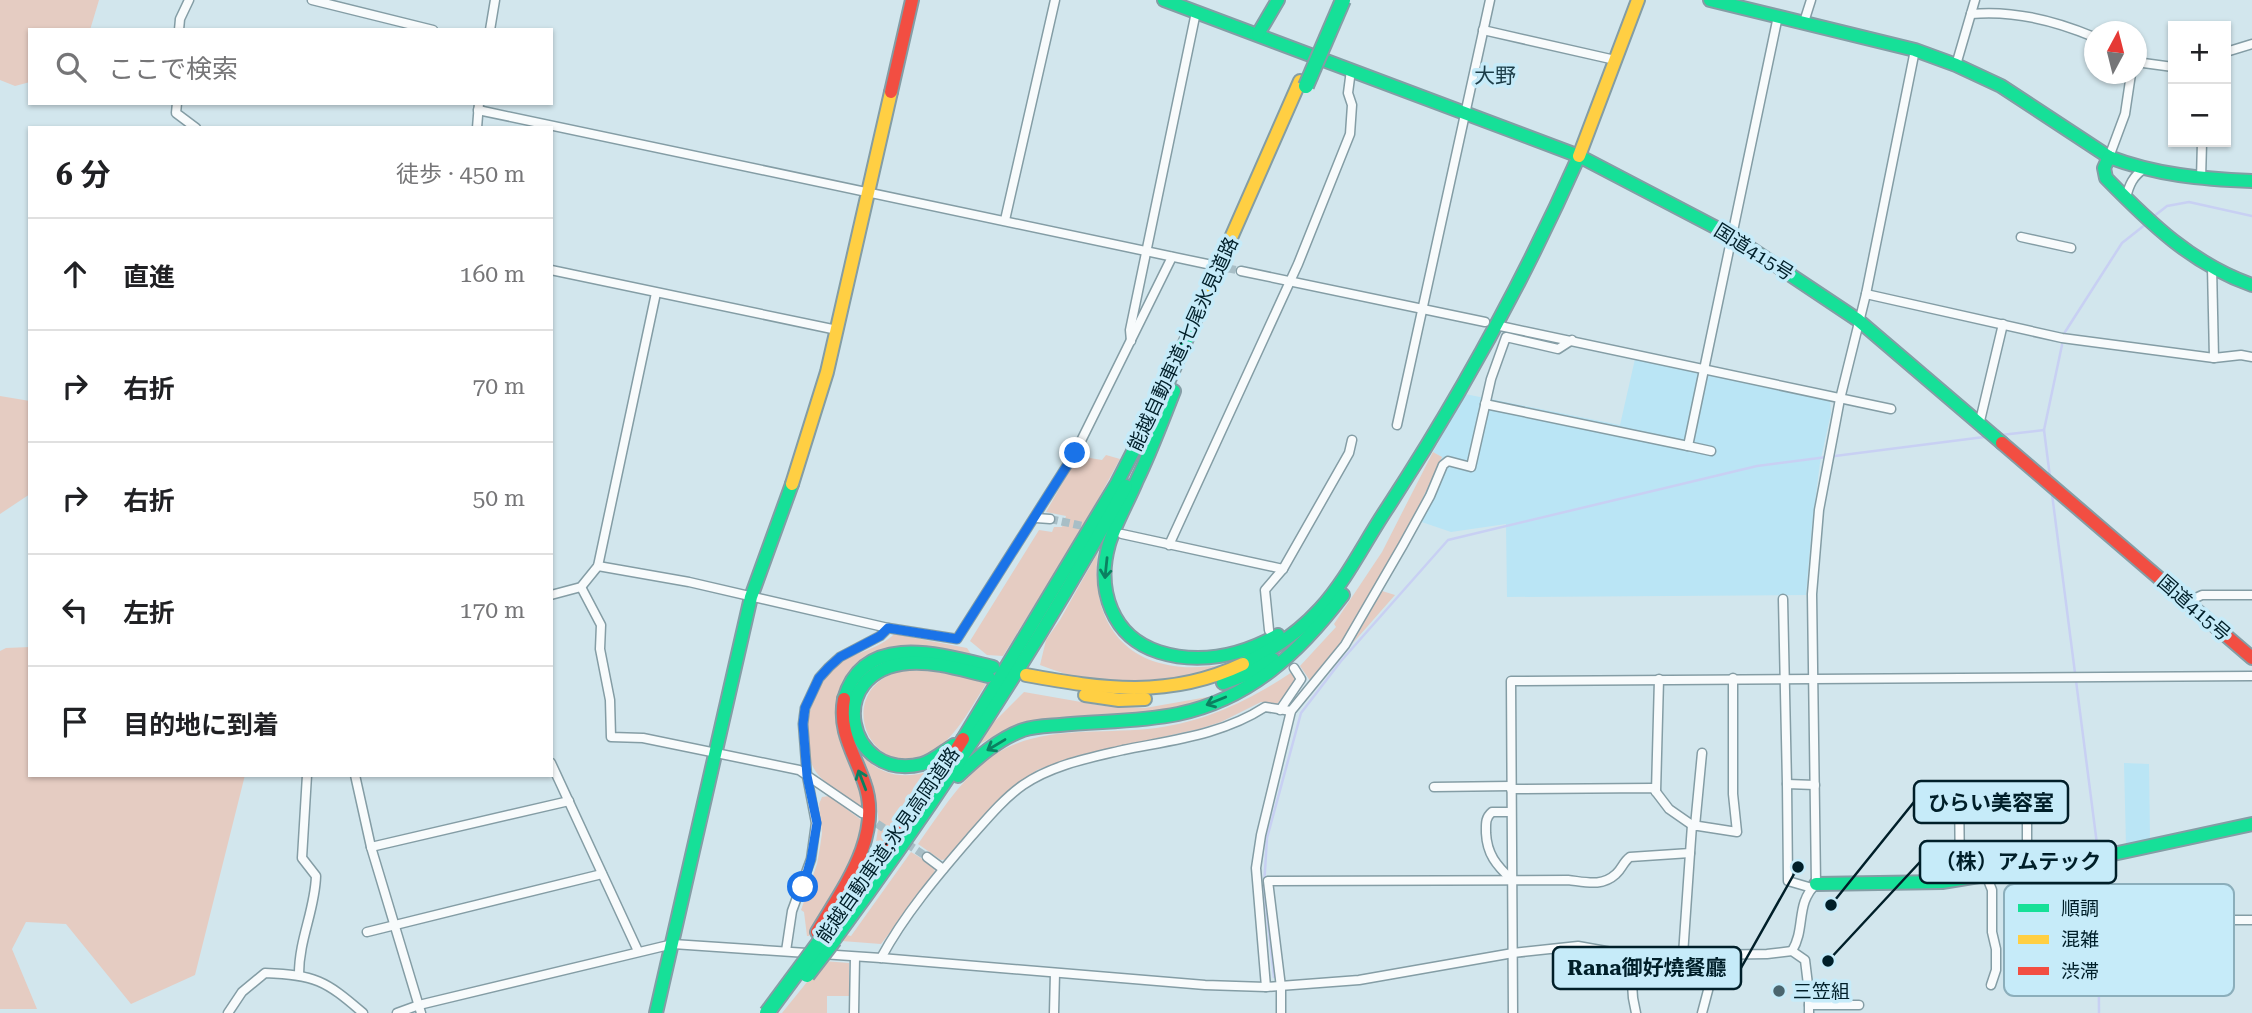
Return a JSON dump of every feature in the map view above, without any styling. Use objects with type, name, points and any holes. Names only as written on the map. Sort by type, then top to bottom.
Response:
[{"type":"main road","points":[[656,1013],[751,597],[799,465],[827,372],[912,0]]},
{"type":"main road","points":[[1258,34],[1278,0]]},
{"type":"main road","name":"能越自動車道;七尾氷見道路","points":[[1008,675],[1100,534],[1174,391],[1336,0]]},
{"type":"main road","name":"能越自動車道;七尾氷見道路","points":[[1008,675],[1148,425],[1343,0]]},
{"type":"main road","points":[[924,818],[958,776],[979,756],[1026,729],[1163,716],[1194,710],[1245,689],[1285,662],[1313,636],[1348,573],[1416,465],[1522,278],[1579,156],[1639,0]]},
{"type":"main road","points":[[1710,0],[1915,50],[1956,65],[2001,86],[2109,157],[2144,169],[2164,175],[2252,181]]},
{"type":"main road","name":"国道415号","points":[[1168,1],[1579,156],[1732,236],[1858,320],[2252,658]]},
{"type":"main road","points":[[2109,157],[2104,167],[2106,178],[2156,228],[2178,247],[2212,267],[2252,285]]},
{"type":"main road","points":[[1174,391],[1107,554],[1104,589],[1107,603],[1124,634],[1151,651],[1172,657],[1201,658],[1241,652],[1271,639],[1336,598]]},
{"type":"main road","points":[[969,728],[943,755],[929,763],[906,768],[881,762],[862,747],[854,732],[852,711],[857,694],[866,681],[877,672],[895,665],[925,663],[1098,688],[1140,690],[1198,682],[1256,658],[1286,640],[1336,598]]},
{"type":"main road","points":[[825,936],[858,860],[867,835],[870,812],[866,788],[847,742],[841,718],[845,694],[853,677],[867,664],[900,652],[937,654],[1008,675]]},
{"type":"main road","name":"能越自動車道;氷見高岡道路","points":[[767,1013],[941,774],[969,728],[1008,675]]},
{"type":"main road","name":"能越自動車道;氷見高岡道路","points":[[778,1013],[825,936],[924,818],[1008,675]]},
{"type":"main road","points":[[1814,886],[1916,884],[1960,879],[2104,856],[2252,824]]},
{"type":"street","points":[[179,28],[180,19],[189,0]]},
{"type":"street","points":[[312,0],[425,28]]},
{"type":"street","points":[[490,28],[495,0]]},
{"type":"street","points":[[1005,220],[1055,0]]},
{"type":"street","points":[[1397,425],[1490,0]]},
{"type":"street","points":[[1804,22],[1811,0]]},
{"type":"street","points":[[1956,65],[1975,0]]},
{"type":"street","points":[[1131,341],[1129,330],[1196,12]]},
{"type":"street","points":[[1971,14],[1987,12],[2018,15],[2084,33]]},
{"type":"street","points":[[1688,446],[1778,16]]},
{"type":"street","points":[[1483,30],[1615,60]]},
{"type":"street","points":[[2231,50],[2252,44]]},
{"type":"street","points":[[1793,951],[1797,943],[1806,894],[1814,886],[1812,594],[1818,516],[1840,399],[1866,294],[1915,50]]},
{"type":"street","points":[[2147,63],[2168,66]]},
{"type":"street","points":[[1169,545],[1298,264],[1350,134],[1352,106],[1348,93],[1352,69]]},
{"type":"street","points":[[2109,157],[2125,114],[2130,84]]},
{"type":"street","points":[[177,105],[176,113],[193,126]]},
{"type":"street","points":[[477,126],[478,107],[1207,264]]},
{"type":"street","points":[[2201,179],[2202,147]]},
{"type":"street","points":[[2126,198],[2133,178],[2144,169]]},
{"type":"street","points":[[2021,237],[2071,248]]},
{"type":"street","points":[[598,566],[689,582],[888,628],[957,639],[1075,453],[1172,257]]},
{"type":"street","points":[[2212,267],[2214,358]]},
{"type":"street","points":[[553,270],[837,330]]},
{"type":"street","points":[[1241,271],[1485,322]]},
{"type":"street","points":[[553,594],[581,587],[598,566],[656,293]]},
{"type":"street","points":[[1866,294],[2062,338],[2214,358],[2241,355],[2252,357]]},
{"type":"street","points":[[1979,425],[2003,324]]},
{"type":"street","points":[[1500,326],[1891,409]]},
{"type":"street","points":[[1266,987],[1255,867],[1292,711],[1345,645],[1430,496],[1443,465],[1448,461],[1471,467],[1491,379],[1506,337],[1558,349],[1572,341]]},
{"type":"street","points":[[1485,404],[1711,450]]},
{"type":"street","points":[[1269,630],[1265,590],[1283,569],[1349,453],[1352,440]]},
{"type":"street","points":[[1036,517],[1051,519]]},
{"type":"street","points":[[1122,534],[1283,569]]},
{"type":"street","points":[[581,587],[601,625],[600,649],[610,700],[611,737],[643,738],[799,770],[862,813]]},
{"type":"street","points":[[2187,602],[2202,595],[2252,595]]},
{"type":"street","points":[[1783,600],[1788,881],[1814,886]]},
{"type":"street","points":[[786,951],[792,911],[803,887],[817,823],[807,776],[803,724],[805,708],[819,678],[840,657],[880,636],[888,628]]},
{"type":"street","points":[[1280,709],[1301,679],[1294,668]]},
{"type":"street","points":[[1513,1013],[1511,681],[2252,676]]},
{"type":"street","points":[[1434,787],[1653,788],[1669,810],[1693,825],[1737,832],[1733,794],[1732,678]]},
{"type":"street","points":[[1656,792],[1659,679]]},
{"type":"street","points":[[881,958],[943,869],[993,812],[1023,785],[1065,765],[1205,733],[1250,717],[1265,707],[1292,711]]},
{"type":"street","points":[[1683,955],[1690,853],[1702,753]]},
{"type":"street","points":[[553,767],[638,951]]},
{"type":"street","points":[[299,974],[299,953],[316,886],[316,876],[302,858],[307,777]]},
{"type":"street","points":[[355,777],[371,847],[420,1009]]},
{"type":"street","points":[[1787,784],[1815,785]]},
{"type":"street","points":[[1959,786],[1960,879]]},
{"type":"street","points":[[371,847],[569,801]]},
{"type":"street","points":[[2027,807],[2027,868]]},
{"type":"street","points":[[1511,812],[1492,812],[1487,817],[1486,824],[1490,856],[1512,880]]},
{"type":"street","points":[[1281,1013],[1281,987],[1268,881],[1568,880],[1602,883],[1618,873],[1623,862],[1630,857],[1690,853]]},
{"type":"street","points":[[927,857],[943,869]]},
{"type":"street","points":[[367,932],[602,874]]},
{"type":"street","points":[[1986,875],[1992,890],[1992,932],[1996,949],[1996,970],[1991,985]]},
{"type":"street","points":[[2234,920],[2252,920]]},
{"type":"street","points":[[397,1013],[673,944],[1205,985],[1266,987],[1371,978],[1513,953],[1578,946],[1630,955],[1793,951],[1805,960],[1809,1009],[1859,1005]]},
{"type":"street","points":[[1630,955],[1636,1013]]},
{"type":"street","points":[[1702,1013],[1715,955]]},
{"type":"street","points":[[854,1013],[855,957]]},
{"type":"street","points":[[228,1013],[242,992],[265,972],[299,974],[324,983],[363,1013]]},
{"type":"street","points":[[1054,1013],[1055,973]]},
{"type":"shaded area","points":[[0,0],[99,0],[91,28],[28,28],[28,83],[15,86],[0,80]]},
{"type":"shaded area","points":[[1635,359],[1830,401],[1831,413],[1820,463],[1812,526],[1806,595],[1507,597],[1506,524],[1451,532],[1413,519],[1442,457],[1433,452],[1465,394],[1620,425]]},
{"type":"shaded area","points":[[0,396],[28,401],[28,495],[0,514]]},
{"type":"shaded area","points":[[1433,452],[1442,457],[1399,545],[1350,629],[1311,682],[1300,666],[1336,627],[1334,624],[1382,552]]},
{"type":"shaded area","points":[[1106,455],[1120,459],[1082,529],[1003,656],[987,655],[970,641],[1039,530],[1052,532],[1054,527],[1062,527],[1066,516],[1046,512],[1078,456],[1102,460]]},
{"type":"shaded area","points":[[1098,552],[1098,590],[1102,608],[1119,638],[1132,650],[1148,659],[1168,665],[1223,665],[1186,677],[1131,683],[1093,680],[1040,665],[1046,640]]},
{"type":"shaded area","points":[[1382,591],[1395,595],[1352,644]]},
{"type":"shaded area","points":[[894,634],[967,648],[971,654],[932,647],[906,646],[867,656],[843,749],[863,808],[832,787],[816,772],[807,746],[809,715],[820,685],[828,673],[838,664],[882,643]]},
{"type":"shaded area","points":[[28,647],[28,777],[244,777],[195,975],[131,1004],[66,924],[26,922],[12,949],[37,1009],[0,1009],[0,651],[6,648]]},
{"type":"shaded area","points":[[903,670],[945,673],[986,684],[963,720],[942,745],[911,759],[892,757],[877,747],[867,732],[863,714],[867,696],[880,680]]},
{"type":"shaded area","points":[[1292,672],[1297,680],[1277,704],[1261,702],[1221,722],[1199,729],[1076,756],[1037,770],[997,801],[949,859],[941,860],[918,844],[952,796],[972,774],[994,755],[1012,745],[1073,732],[1136,730],[1175,725],[1227,708]]},
{"type":"shaded area","points":[[1024,692],[1104,706],[1145,708],[1219,695],[1165,710],[1043,721],[1000,733],[980,744],[993,723]]},
{"type":"shaded area","points":[[857,751],[875,766],[893,774],[912,775],[935,770],[871,860],[878,829],[877,804]]},
{"type":"shaded area","points":[[2124,763],[2149,764],[2150,841],[2126,846]]},
{"type":"shaded area","points":[[829,796],[864,822],[862,835],[842,881],[807,936],[804,912],[801,910],[820,847],[822,833],[819,804],[822,797]]},
{"type":"shaded area","points":[[911,852],[934,866],[935,874],[881,944],[842,941],[846,935],[851,936]]},
{"type":"shaded area","points":[[824,961],[849,963],[849,996],[827,996],[827,1013],[782,1013]]},
{"type":"waterway","points":[[2153,217],[2167,206],[2189,202],[2252,216]]},
{"type":"waterway","points":[[2065,332],[2122,243],[2146,224]]},
{"type":"waterway","points":[[2050,477],[2044,430],[2062,345]]},
{"type":"waterway","points":[[2001,435],[2044,430]]},
{"type":"waterway","points":[[1274,977],[1264,887],[1267,838],[1301,713],[1341,661],[1448,540],[1757,466],[1984,437]]},
{"type":"waterway","points":[[2052,494],[2098,852]]},
{"type":"waterway","points":[[2098,862],[2098,884]]},
{"type":"waterway","points":[[2099,996],[2099,1013]]},
{"type":"tunnel","points":[[1216,266],[1241,271]]},
{"type":"tunnel","points":[[1050,519],[1092,528]]},
{"type":"tunnel","points":[[867,817],[927,857]]},
{"type":"traffic: fast","points":[[1164,0],[1579,156],[1732,236],[1858,320],[2002,443]]},
{"type":"traffic: fast","points":[[1258,34],[1278,0]]},
{"type":"traffic: fast","points":[[1306,86],[1343,0]]},
{"type":"traffic: fast","points":[[1710,0],[1915,50],[1956,65],[2001,86],[2109,157],[2179,175],[2252,181]]},
{"type":"traffic: fast","points":[[1243,664],[1294,633],[1320,609],[1348,572],[1441,422],[1491,335],[1537,247],[1579,156]]},
{"type":"traffic: fast","points":[[2109,157],[2104,168],[2106,178],[2139,211],[2191,254],[2252,285]]},
{"type":"traffic: fast","points":[[963,739],[1117,483],[1166,387],[1201,306]]},
{"type":"traffic: fast","points":[[1174,391],[1109,544],[1105,578],[1112,610],[1119,623],[1143,645],[1174,656],[1205,658],[1235,653],[1278,635]]},
{"type":"traffic: fast","points":[[656,1013],[751,597],[792,484]]},
{"type":"traffic: fast","points":[[834,940],[913,830],[1024,661],[1126,486]]},
{"type":"traffic: fast","points":[[958,776],[996,744],[1023,730],[1042,726],[1163,717],[1204,707],[1228,697],[1251,685],[1291,654],[1343,595]]},
{"type":"traffic: fast","points":[[844,699],[854,677],[869,663],[887,655],[929,654],[993,667]]},
{"type":"traffic: fast","points":[[1223,683],[1250,673],[1273,659]]},
{"type":"traffic: fast","points":[[954,745],[922,764],[896,765],[876,757],[862,742],[855,723],[855,703],[864,684],[882,670],[909,663],[939,665],[988,676]]},
{"type":"traffic: fast","points":[[1816,884],[1942,882],[2104,856],[2252,824]]},
{"type":"traffic: fast","points":[[767,1013],[824,936]]},
{"type":"traffic: fast","points":[[807,975],[834,940]]},
{"type":"traffic: slow","points":[[1579,156],[1638,0]]},
{"type":"traffic: slow","points":[[1201,306],[1300,81]]},
{"type":"traffic: slow","points":[[792,484],[827,372],[891,92]]},
{"type":"traffic: slow","points":[[1026,675],[1109,687],[1162,687],[1216,675],[1243,664]]},
{"type":"traffic: slow","points":[[1085,695],[1119,700],[1145,699]]},
{"type":"traffic: jam","points":[[891,92],[912,0]]},
{"type":"traffic: jam","points":[[2002,443],[2252,658]]},
{"type":"traffic: jam","points":[[817,932],[858,860],[869,822],[869,802],[864,782],[845,732],[844,699]]},
{"type":"traffic: jam","points":[[824,936],[941,774],[963,739]]},
{"type":"place","name":"Rana御好燒餐廳","points":[[1798,867]]},
{"type":"place","name":"ひらい美容室","points":[[1831,905]]},
{"type":"place","name":"（株）アムテック","points":[[1828,961]]},
{"type":"place","name":"三笠組","points":[[1779,991]]},
{"type":"district","name":"大野","points":[[1495,76]]},
{"type":"route","points":[[803,887],[817,823],[807,776],[803,724],[810,693],[819,678],[840,657],[880,636],[888,628],[957,639],[1075,453]]}]
